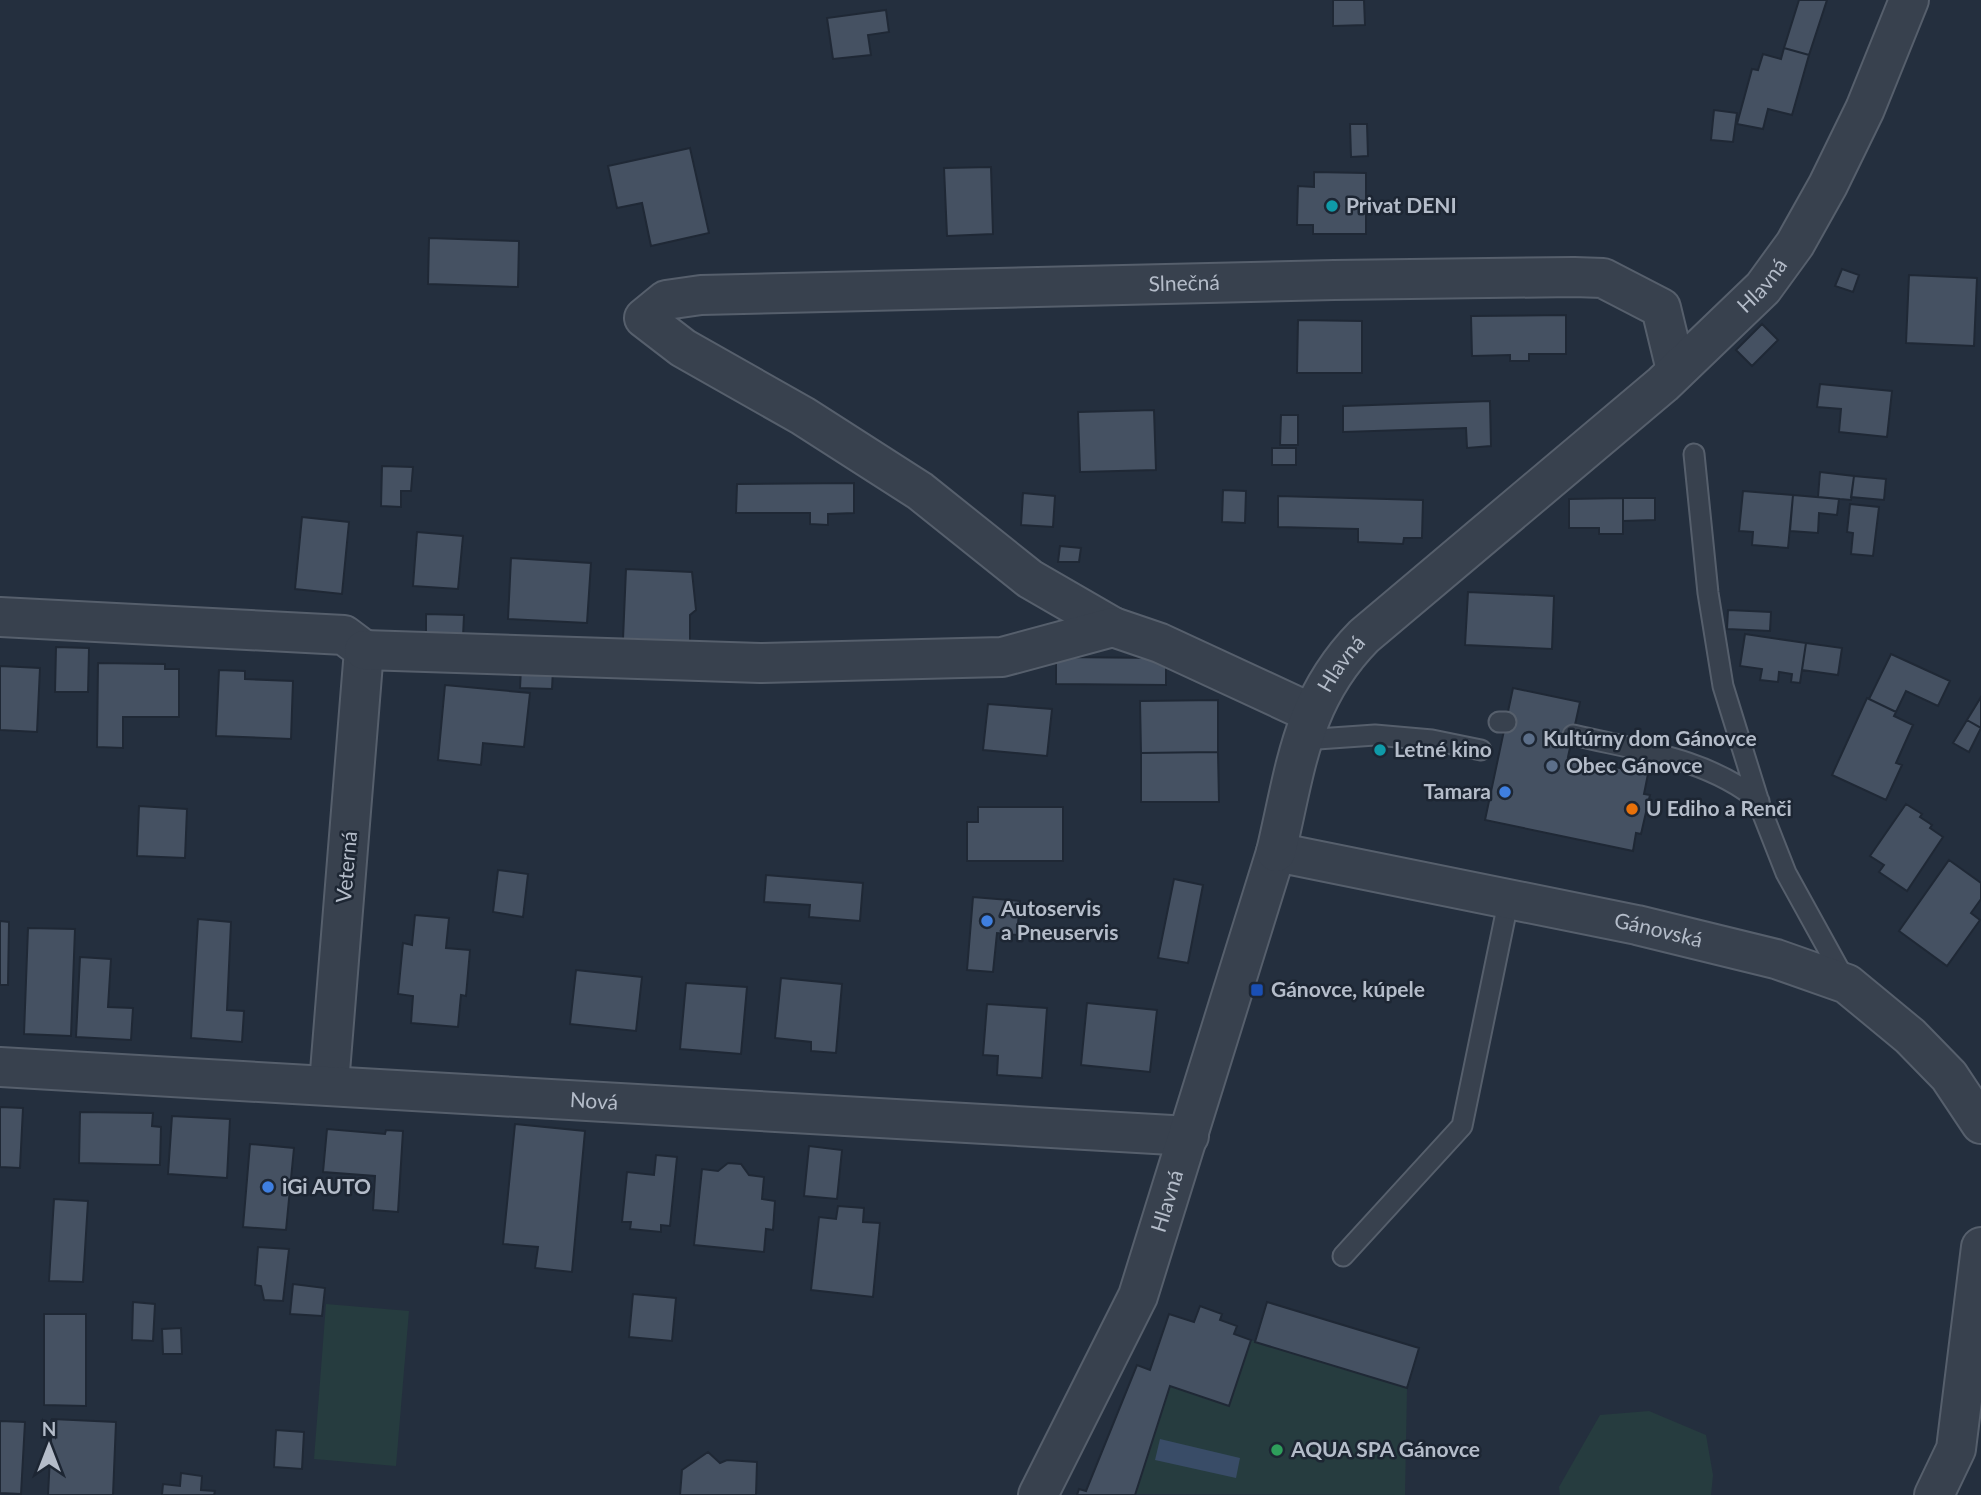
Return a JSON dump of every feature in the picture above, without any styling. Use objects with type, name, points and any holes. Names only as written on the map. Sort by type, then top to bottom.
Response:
[{"type":"street","name":"Hlavná","points":[[1038,1495],[1138,1296],[1276,852],[1307,726],[1340,660],[1364,636],[1676,370],[1763,288],[1795,244],[1865,109],[1909,0]]},
{"type":"street","name":"Slnečná","points":[[1113,627],[1030,579],[920,491],[803,416],[683,348],[643,318],[666,300],[701,295],[1334,279],[1602,278],[1661,308],[1676,370]]},
{"type":"street","points":[[0,617],[344,635],[364,650],[760,663],[1002,657],[1113,627],[1160,643],[1307,726]]},
{"type":"street","name":"Veterná","points":[[329,1084],[364,650]]},
{"type":"street","name":"Gánovská","points":[[1276,852],[1509,898],[1776,959],[1847,984],[1910,1036],[1950,1076],[1981,1124]]},
{"type":"street","name":"Nová","points":[[0,1067],[1189,1136]]},
{"type":"street","points":[[1934,1495],[1969,1457],[1981,1247]]},
{"type":"lane","points":[[1694,454],[1723,686],[1759,801],[1786,873],[1847,984]]},
{"type":"lane","points":[[1307,726],[1432,740],[1480,750]]},
{"type":"lane","points":[[1573,735],[1709,770],[1741,786],[1759,801]]},
{"type":"lane","points":[[1343,1256],[1462,1126],[1509,898]]},
{"type":"green space","points":[[326,1304],[409,1311],[396,1466],[314,1459]]},
{"type":"green space","name":"AQUA SPA Gánovce","points":[[1251,1340],[1407,1388],[1405,1495],[1133,1494],[1170,1386],[1229,1406]]},
{"type":"green space","points":[[1649,1411],[1706,1435],[1713,1475],[1711,1495],[1560,1495],[1559,1487],[1600,1415]]},
{"type":"water","points":[[1160,1439],[1240,1458],[1236,1478],[1155,1460]]},
{"type":"building","points":[[1333,0],[1364,0],[1365,25],[1333,26]]},
{"type":"building","points":[[1799,0],[1827,0],[1809,55],[1784,48]]},
{"type":"building","points":[[886,10],[889,32],[868,35],[871,55],[833,59],[827,18]]},
{"type":"building","points":[[1784,48],[1809,55],[1792,115],[1768,109],[1763,129],[1737,124],[1752,69],[1758,70],[1763,54],[1781,59]]},
{"type":"building","points":[[1714,110],[1737,113],[1733,142],[1711,140]]},
{"type":"building","points":[[1350,124],[1367,124],[1368,156],[1351,157]]},
{"type":"building","points":[[690,148],[709,233],[651,246],[642,203],[617,208],[608,166]]},
{"type":"building","points":[[991,167],[993,234],[947,236],[944,168]]},
{"type":"building","name":"Privat DENI","points":[[1314,172],[1366,173],[1366,234],[1313,234],[1313,225],[1297,225],[1298,186],[1314,187]]},
{"type":"building","points":[[429,238],[519,241],[518,287],[428,284]]},
{"type":"building","points":[[1842,269],[1859,275],[1853,292],[1835,286]]},
{"type":"building","points":[[1909,275],[1977,278],[1974,346],[1906,343]]},
{"type":"building","points":[[1566,315],[1566,354],[1529,354],[1529,361],[1510,361],[1510,355],[1472,356],[1471,316]]},
{"type":"building","points":[[1298,320],[1362,321],[1362,373],[1297,373]]},
{"type":"building","points":[[1762,324],[1778,340],[1752,366],[1736,350]]},
{"type":"building","points":[[1820,384],[1892,391],[1887,437],[1839,432],[1841,409],[1817,407]]},
{"type":"building","points":[[1490,401],[1491,446],[1467,448],[1466,428],[1343,432],[1343,406]]},
{"type":"building","points":[[1154,410],[1156,470],[1080,472],[1078,412]]},
{"type":"building","points":[[1281,415],[1298,415],[1298,445],[1280,445]]},
{"type":"building","points":[[1272,448],[1296,448],[1296,465],[1272,465]]},
{"type":"building","points":[[382,466],[413,467],[411,491],[401,491],[401,507],[381,506]]},
{"type":"building","points":[[1820,472],[1854,476],[1851,500],[1818,497]]},
{"type":"building","points":[[1854,476],[1886,479],[1884,500],[1851,497]]},
{"type":"building","points":[[854,483],[854,513],[828,514],[828,525],[810,524],[810,513],[736,513],[737,484]]},
{"type":"building","points":[[1223,490],[1246,491],[1245,523],[1222,522]]},
{"type":"building","points":[[1743,491],[1793,495],[1788,548],[1752,545],[1753,532],[1739,531]]},
{"type":"building","points":[[1023,493],[1055,496],[1053,527],[1021,525]]},
{"type":"building","points":[[1793,495],[1839,499],[1837,515],[1819,513],[1818,533],[1790,531]]},
{"type":"building","points":[[1278,496],[1423,500],[1422,538],[1404,538],[1403,544],[1358,542],[1358,529],[1278,527]]},
{"type":"building","points":[[1623,498],[1623,534],[1599,534],[1599,528],[1569,528],[1569,499]]},
{"type":"building","points":[[1623,498],[1655,498],[1655,520],[1623,521]]},
{"type":"building","points":[[1850,504],[1879,507],[1873,556],[1851,554],[1853,533],[1847,532]]},
{"type":"building","points":[[302,517],[349,522],[342,594],[295,589]]},
{"type":"building","points":[[417,532],[463,536],[458,589],[413,586]]},
{"type":"building","points":[[1060,546],[1081,548],[1079,562],[1058,562]]},
{"type":"building","points":[[511,558],[591,563],[587,623],[508,619]]},
{"type":"building","points":[[626,569],[692,572],[696,610],[690,615],[690,642],[623,639]]},
{"type":"building","points":[[1468,592],[1554,596],[1552,649],[1465,645]]},
{"type":"building","points":[[1728,610],[1771,612],[1770,631],[1727,629]]},
{"type":"building","points":[[426,614],[464,615],[463,637],[426,635]]},
{"type":"building","points":[[1745,634],[1806,643],[1800,683],[1791,682],[1792,674],[1779,672],[1778,682],[1760,680],[1762,669],[1740,666]]},
{"type":"building","points":[[1806,643],[1842,648],[1838,675],[1802,670]]},
{"type":"building","points":[[56,647],[89,648],[88,692],[55,692]]},
{"type":"building","points":[[1891,654],[1950,681],[1938,706],[1906,691],[1896,712],[1869,699]]},
{"type":"building","points":[[1056,657],[1166,658],[1166,685],[1056,684]]},
{"type":"building","points":[[98,663],[165,664],[165,669],[179,669],[179,717],[123,717],[123,748],[97,747]]},
{"type":"building","points":[[0,666],[40,668],[37,732],[0,730]]},
{"type":"building","points":[[521,668],[553,669],[552,689],[520,688]]},
{"type":"building","points":[[219,670],[245,671],[245,679],[293,681],[291,739],[216,736]]},
{"type":"building","points":[[445,685],[530,693],[524,747],[483,743],[481,765],[438,760]]},
{"type":"building","name":"Obec Gánovce","points":[[1513,688],[1580,702],[1568,757],[1648,774],[1644,794],[1650,795],[1641,834],[1636,833],[1633,851],[1485,820]]},
{"type":"building","points":[[1981,697],[1981,728],[1967,720]]},
{"type":"building","points":[[1867,698],[1896,712],[1894,716],[1913,725],[1896,763],[1902,765],[1886,800],[1832,775]]},
{"type":"building","points":[[1218,700],[1218,752],[1141,753],[1140,701]]},
{"type":"building","points":[[988,704],[1052,709],[1047,756],[983,750]]},
{"type":"building","points":[[1967,720],[1981,728],[1969,752],[1953,743]]},
{"type":"building","points":[[1218,752],[1219,802],[1141,802],[1141,753]]},
{"type":"building","points":[[1906,804],[1922,814],[1920,817],[1932,825],[1930,828],[1943,837],[1907,891],[1879,872],[1884,865],[1870,856]]},
{"type":"building","points":[[139,806],[187,809],[185,858],[137,856]]},
{"type":"building","points":[[978,807],[1063,807],[1063,861],[967,861],[967,822],[978,822]]},
{"type":"building","points":[[1949,860],[1981,883],[1981,899],[1971,913],[1980,920],[1947,966],[1899,931]]},
{"type":"building","points":[[498,870],[528,874],[523,917],[493,912]]},
{"type":"building","points":[[766,875],[863,883],[860,921],[809,917],[810,905],[764,902]]},
{"type":"building","points":[[1174,879],[1203,885],[1188,963],[1158,958]]},
{"type":"building","points":[[973,897],[1020,901],[1017,935],[997,933],[993,972],[967,970]]},
{"type":"building","points":[[415,915],[449,918],[446,948],[470,950],[466,996],[461,995],[458,1027],[411,1023],[413,996],[398,994],[403,943],[412,945]]},
{"type":"building","points":[[198,919],[231,922],[227,1010],[244,1011],[242,1042],[191,1038]]},
{"type":"building","points":[[0,921],[9,922],[8,985],[0,985]]},
{"type":"building","points":[[28,928],[75,929],[71,1036],[24,1034]]},
{"type":"building","points":[[80,957],[111,959],[108,1007],[133,1008],[131,1040],[76,1037]]},
{"type":"building","points":[[576,970],[642,977],[636,1031],[570,1024]]},
{"type":"building","points":[[781,978],[842,984],[836,1053],[811,1051],[811,1042],[775,1038]]},
{"type":"building","points":[[686,983],[747,987],[741,1054],[680,1049]]},
{"type":"building","points":[[1087,1003],[1157,1010],[1150,1072],[1081,1065]]},
{"type":"building","points":[[987,1004],[1047,1008],[1042,1078],[997,1075],[998,1056],[983,1055]]},
{"type":"building","points":[[0,1107],[23,1108],[20,1168],[0,1167]]},
{"type":"building","points":[[80,1112],[153,1113],[152,1126],[161,1127],[160,1165],[79,1163]]},
{"type":"building","points":[[172,1116],[230,1119],[227,1178],[168,1174]]},
{"type":"building","points":[[515,1124],[585,1131],[572,1272],[535,1268],[538,1247],[503,1244]]},
{"type":"building","points":[[327,1129],[385,1134],[386,1130],[403,1131],[398,1212],[373,1210],[375,1176],[323,1172]]},
{"type":"building","name":"iGi AUTO","points":[[250,1144],[294,1148],[286,1230],[243,1227]]},
{"type":"building","points":[[809,1146],[842,1150],[837,1199],[804,1196]]},
{"type":"building","points":[[656,1155],[677,1157],[670,1226],[661,1225],[661,1232],[630,1229],[631,1222],[622,1222],[627,1172],[654,1175]]},
{"type":"building","points":[[728,1163],[741,1164],[749,1175],[764,1177],[762,1199],[775,1201],[773,1230],[766,1229],[764,1252],[694,1245],[702,1169],[718,1171]]},
{"type":"building","points":[[54,1199],[88,1201],[83,1282],[49,1281]]},
{"type":"building","points":[[838,1206],[864,1208],[863,1222],[880,1223],[873,1297],[811,1290],[819,1217],[836,1219]]},
{"type":"building","points":[[258,1247],[289,1249],[283,1301],[264,1300],[261,1286],[255,1285]]},
{"type":"building","points":[[293,1284],[325,1288],[322,1316],[290,1314]]},
{"type":"building","points":[[633,1294],[676,1298],[672,1341],[629,1337]]},
{"type":"building","points":[[133,1302],[155,1304],[153,1341],[132,1340]]},
{"type":"building","points":[[1267,1302],[1419,1348],[1407,1388],[1255,1342]]},
{"type":"building","points":[[1200,1306],[1222,1314],[1220,1320],[1237,1326],[1234,1334],[1251,1340],[1229,1406],[1170,1386],[1135,1495],[1077,1495],[1079,1489],[1086,1491],[1137,1365],[1150,1370],[1169,1314],[1194,1322]]},
{"type":"building","points":[[44,1314],[86,1314],[86,1406],[44,1405]]},
{"type":"building","points":[[181,1328],[182,1354],[163,1354],[162,1329]]},
{"type":"building","points":[[52,1419],[116,1422],[113,1495],[48,1495]]},
{"type":"building","points":[[0,1421],[25,1422],[21,1494],[0,1493]]},
{"type":"building","points":[[276,1430],[304,1432],[302,1469],[274,1467]]},
{"type":"building","points":[[708,1452],[720,1463],[727,1460],[757,1462],[756,1495],[680,1495],[682,1470]]},
{"type":"building","points":[[181,1473],[202,1476],[201,1490],[215,1491],[214,1495],[162,1495],[163,1484],[180,1486]]},
{"type":"place","name":"Privat DENI","points":[[1332,206]]},
{"type":"place","name":"Kultúrny dom Gánovce","points":[[1529,739]]},
{"type":"place","name":"Letné kino","points":[[1380,750]]},
{"type":"place","name":"Obec Gánovce","points":[[1552,766]]},
{"type":"place","name":"Tamara","points":[[1505,792]]},
{"type":"place","name":"U Ediho a Renči","points":[[1632,809]]},
{"type":"place","name":"Autoservis a Pneuservis","points":[[987,921]]},
{"type":"place","name":"Gánovce, kúpele","points":[[1257,990]]},
{"type":"place","name":"iGi AUTO","points":[[268,1187]]},
{"type":"place","name":"AQUA SPA Gánovce","points":[[1277,1450]]}]
